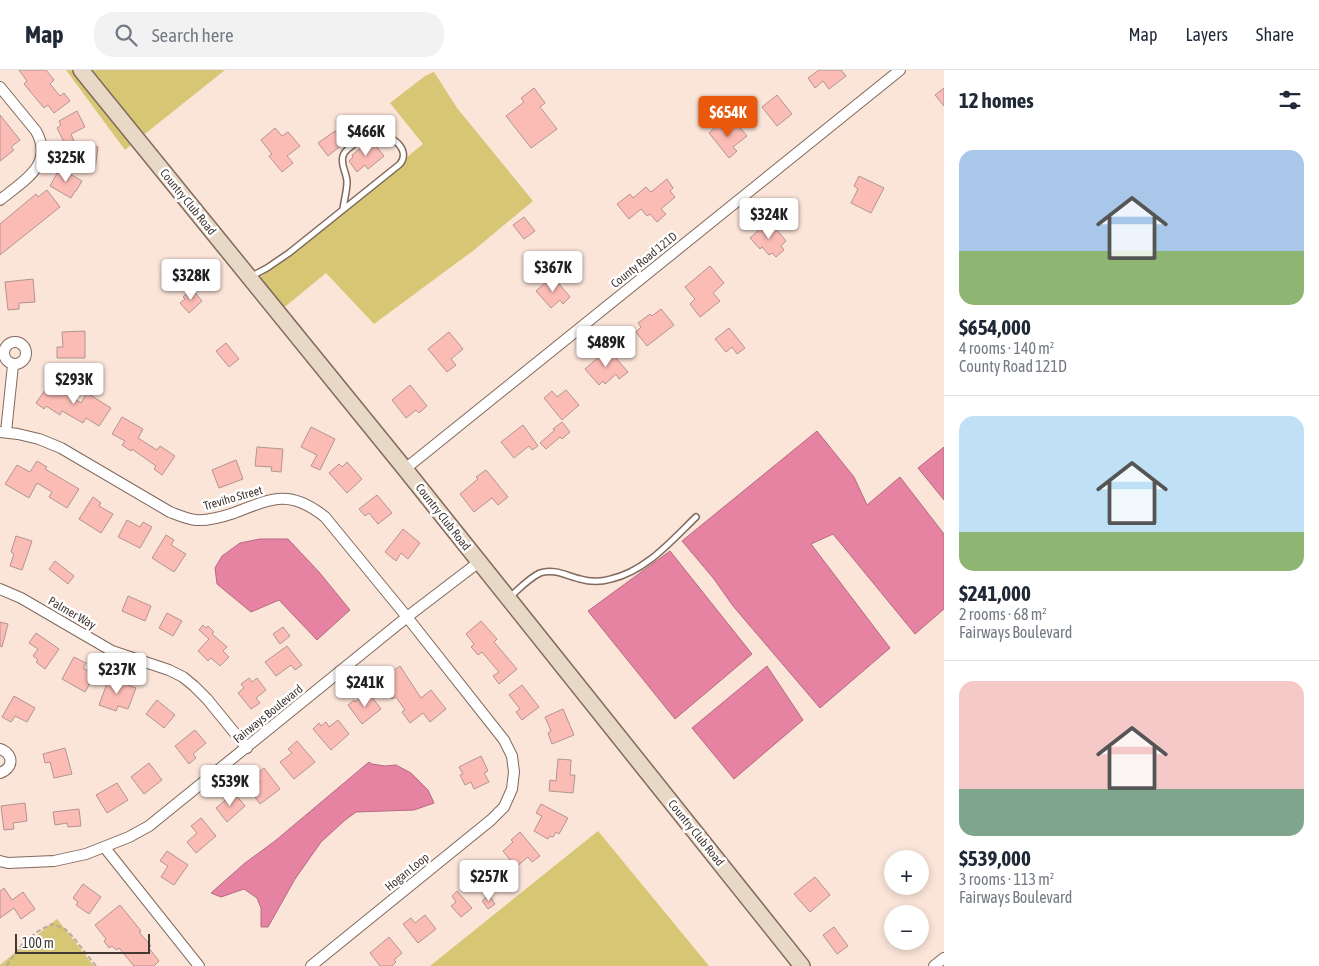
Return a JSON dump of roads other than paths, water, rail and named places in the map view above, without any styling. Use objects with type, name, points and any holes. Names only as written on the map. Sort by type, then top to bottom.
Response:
[{"type":"street","name":"Country Club Road","points":[[81,70],[405,469],[802,966]]},
{"type":"street","name":"County Road 121D","points":[[405,469],[900,70]]},
{"type":"street","points":[[0,87],[36,131],[42,148],[41,159],[36,169],[0,200]]},
{"type":"street","name":"Treviho Street","points":[[13,365],[3,432],[39,439],[60,448],[170,512],[182,517],[195,520],[210,520],[277,499],[291,499],[303,502],[313,507],[325,517],[406,617]]},
{"type":"street","name":"Fairways Boulevard","points":[[0,861],[8,863],[54,862],[105,848],[149,826],[406,617],[479,562]]},
{"type":"street","name":"Palmer Way","points":[[0,589],[21,598],[112,651],[168,670],[183,678],[207,699],[247,748]]},
{"type":"street","name":"Hogan Loop","points":[[311,966],[492,820],[504,807],[512,789],[514,772],[512,756],[504,740],[406,617]]},
{"type":"street","points":[[0,749],[7,752],[10,761],[10,766],[7,770],[0,773]]},
{"type":"street","points":[[105,848],[199,966]]},
{"type":"street","points":[[934,966],[944,958]]},
{"type":"lane","points":[[249,278],[268,268],[289,253],[400,164],[404,160],[404,155],[398,143],[381,134],[373,134],[355,143],[345,151],[342,160],[347,183],[343,209]]},
{"type":"lane","points":[[508,599],[536,576],[548,571],[594,582],[623,576],[658,554],[696,517]]}]
